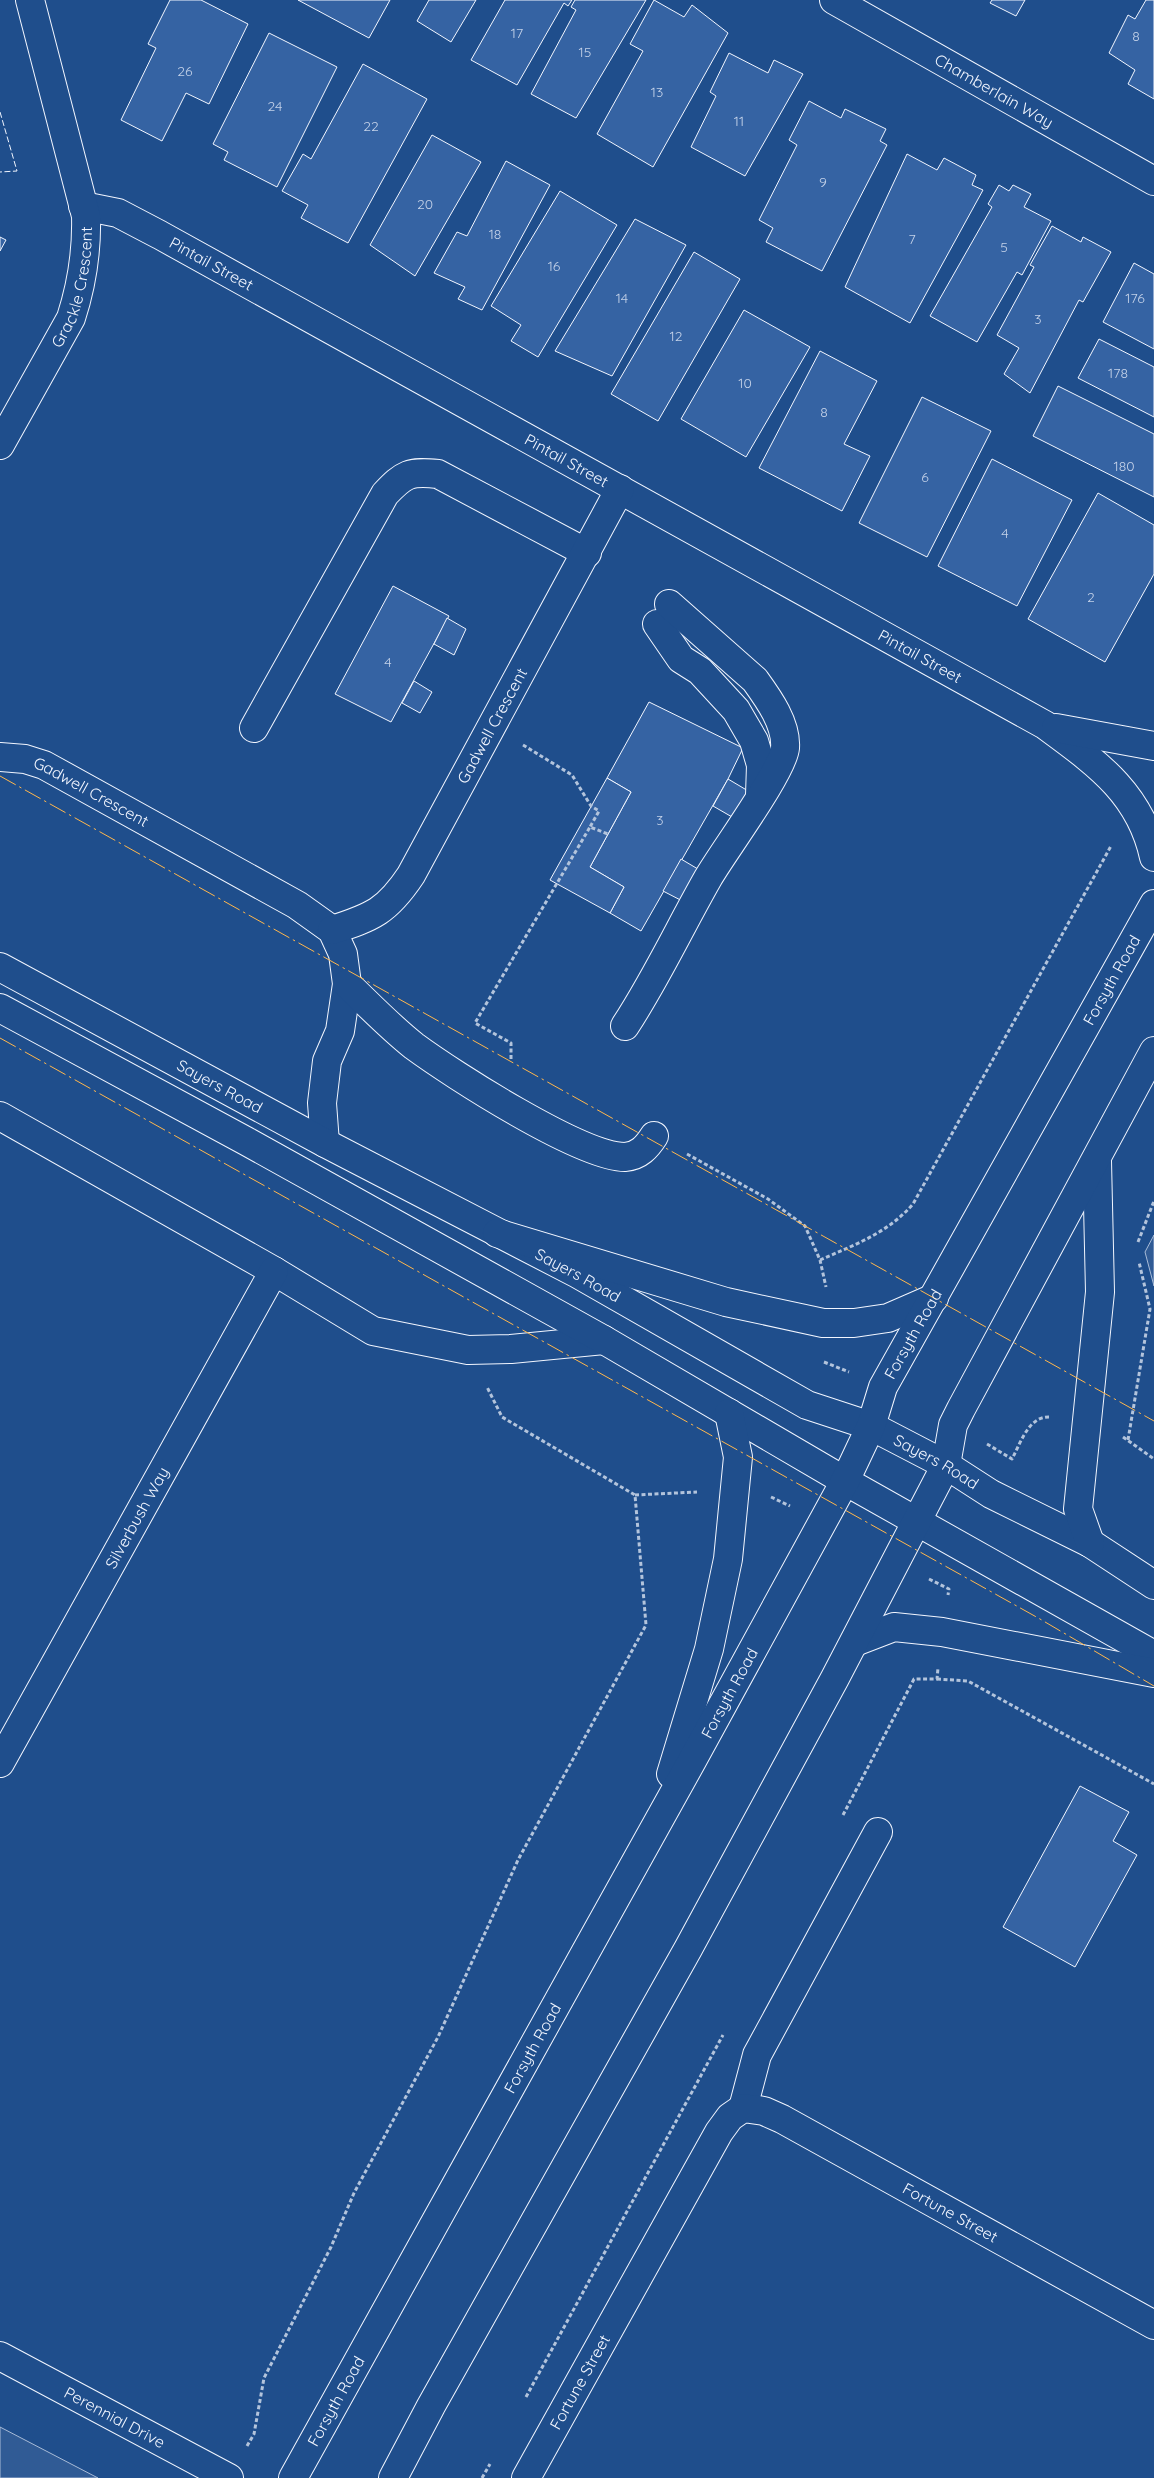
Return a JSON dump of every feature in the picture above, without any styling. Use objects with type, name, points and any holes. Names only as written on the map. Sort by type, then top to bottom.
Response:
[{"type":"main road","name":"Grackle Crescent","points":[[0,445],[71,318],[78,296],[87,248],[86,216],[30,0]]},
{"type":"main road","name":"Chamberlain Way","points":[[834,0],[1154,181]]},
{"type":"main road","name":"Pintail Street","points":[[83,206],[118,214],[160,235],[1045,725],[1106,772],[1121,788],[1149,833],[1154,857]]},
{"type":"main road","points":[[254,728],[384,494],[401,477],[421,472],[438,474],[588,553]]},
{"type":"main road","name":"Gadwell Crescent","points":[[332,930],[374,914],[395,898],[411,875],[588,553],[620,489]]},
{"type":"main road","points":[[625,1026],[664,962],[708,877],[760,796],[785,749],[783,730],[764,691],[755,680],[663,614]]},
{"type":"main road","name":"Pintail Street","points":[[1045,725],[1099,737],[1154,746]]},
{"type":"main road","name":"Gadwell Crescent","points":[[0,757],[26,759],[44,765],[297,905],[332,930],[344,954],[347,984],[340,1030],[327,1061],[322,1103],[325,1143]]},
{"type":"main road","name":"Forsyth Road","points":[[293,2478],[845,1481],[871,1426],[883,1387],[1154,904]]},
{"type":"main road","name":"Sayers Road","points":[[0,967],[325,1143],[578,1274],[806,1405],[871,1426],[946,1465],[991,1494],[1090,1543],[1154,1585]]},
{"type":"main road","points":[[347,984],[385,1022],[414,1046],[483,1091],[561,1136],[594,1149],[624,1157],[642,1152],[648,1147],[654,1136]]},
{"type":"main road","points":[[0,1008],[255,1146],[604,1340],[845,1481],[1154,1655]]},
{"type":"main road","points":[[393,2478],[431,2406],[688,1949],[854,1642],[946,1465],[953,1425],[1154,1051]]},
{"type":"main road","points":[[0,1116],[274,1271],[374,1331],[468,1350],[511,1349],[604,1340]]},
{"type":"main road","points":[[1090,1543],[1078,1509],[1100,1292],[1096,1159]]},
{"type":"main road","points":[[497,1233],[726,1302],[823,1323],[854,1323],[888,1318],[934,1298]]},
{"type":"main road","name":"Silverbush Way","points":[[0,1763],[274,1271]]},
{"type":"main road","points":[[656,1824],[709,1649],[728,1559],[738,1457],[729,1413]]},
{"type":"main road","points":[[854,1642],[894,1627],[942,1632],[1154,1673]]},
{"type":"main road","points":[[743,2108],[757,2055],[878,1832]]},
{"type":"main road","name":"Fortune Street","points":[[526,2478],[719,2132],[730,2117],[743,2108],[764,2111],[782,2119],[1154,2325]]},
{"type":"main road","name":"Perennial Drive","points":[[0,2356],[229,2478]]},
{"type":"path","points":[[511,1059],[511,1043],[476,1023],[599,811],[591,806],[572,775],[519,742]]},
{"type":"path","points":[[820,1260],[876,1236],[900,1219],[913,1204],[1115,838],[1137,812]]},
{"type":"path","points":[[590,827],[608,834]]},
{"type":"path","points":[[654,1136],[768,1199],[806,1226],[820,1260],[829,1299],[823,1323],[824,1361]]},
{"type":"path","points":[[1135,1248],[1154,1200]]},
{"type":"path","points":[[1137,1257],[1150,1309],[1128,1440],[1154,1459]]},
{"type":"path","points":[[246,2448],[254,2434],[264,2378],[331,2246],[354,2193],[438,2037],[518,1860],[646,1625],[635,1495],[502,1417],[468,1350]]},
{"type":"path","points":[[937,1679],[968,1681],[1154,1784]]},
{"type":"shaded area","points":[[1154,1235],[1154,1286],[1145,1252]]},
{"type":"shaded area","points":[[0,2427],[98,2478],[0,2478]]},
{"type":"building","points":[[170,0],[201,0],[248,24],[209,104],[186,93],[162,141],[121,120],[156,48],[148,44]]},
{"type":"building","points":[[298,0],[390,0],[369,38]]},
{"type":"building","points":[[429,0],[476,0],[451,42],[417,21]]},
{"type":"building","points":[[505,0],[572,0],[568,6],[564,3],[517,85],[471,60]]},
{"type":"building","points":[[575,0],[646,0],[576,118],[531,94],[576,10],[571,7]]},
{"type":"building","points":[[654,0],[684,17],[692,5],[728,33],[653,167],[597,134],[643,51],[630,44]]},
{"type":"building","points":[[992,0],[1025,0],[1016,16],[990,3]]},
{"type":"building","points":[[1146,0],[1154,0],[1154,99],[1128,84],[1135,70],[1109,53],[1128,15],[1135,19]]},
{"type":"building","points":[[269,33],[337,67],[277,187],[224,160],[228,152],[213,144]]},
{"type":"building","points":[[729,53],[768,73],[774,60],[803,74],[745,176],[691,147],[716,96],[710,92]]},
{"type":"building","points":[[363,64],[427,99],[348,243],[301,218],[308,205],[282,191],[303,154],[311,159]]},
{"type":"building","points":[[809,101],[841,118],[845,109],[886,129],[880,141],[887,145],[822,271],[766,242],[773,228],[759,220],[797,145],[789,140]]},
{"type":"building","points":[[432,135],[481,162],[415,276],[370,245]]},
{"type":"building","points":[[907,154],[937,170],[944,158],[976,175],[972,185],[983,190],[910,323],[845,287]]},
{"type":"building","points":[[506,161],[550,185],[482,310],[458,299],[465,287],[434,273],[457,232],[467,236]]},
{"type":"building","points":[[999,185],[1009,191],[1013,185],[1031,194],[1024,207],[1051,221],[1022,275],[1017,272],[977,342],[930,316],[992,207],[988,204]]},
{"type":"building","points":[[560,191],[617,225],[538,357],[511,341],[521,325],[491,306]]},
{"type":"building","points":[[635,219],[686,245],[612,376],[555,351]]},
{"type":"building","points":[[1052,226],[1081,242],[1083,237],[1111,252],[1083,302],[1079,300],[1030,393],[1004,374],[1019,348],[997,335],[1034,267],[1030,265]]},
{"type":"building","points":[[0,237],[6,240],[0,251]]},
{"type":"building","points":[[694,252],[740,279],[658,421],[611,394]]},
{"type":"building","points":[[1134,263],[1154,274],[1154,349],[1103,322]]},
{"type":"building","points":[[744,310],[810,347],[746,457],[681,419]]},
{"type":"building","points":[[1099,339],[1154,367],[1154,417],[1078,378]]},
{"type":"building","points":[[820,351],[877,381],[844,444],[870,456],[842,511],[759,468]]},
{"type":"building","points":[[1058,386],[1154,434],[1154,497],[1033,436]]},
{"type":"building","points":[[922,397],[991,431],[927,557],[859,523]]},
{"type":"building","points":[[992,459],[1072,500],[1017,606],[938,566]]},
{"type":"building","points":[[1098,493],[1154,525],[1154,574],[1105,662],[1028,619]]},
{"type":"building","points":[[393,586],[449,616],[391,722],[335,694]]},
{"type":"building","points":[[447,618],[466,629],[454,655],[434,644]]},
{"type":"building","points":[[414,681],[432,692],[420,713],[402,703]]},
{"type":"building","points":[[649,702],[743,748],[728,779],[641,931],[610,913],[624,887],[590,867],[631,792],[607,778]]},
{"type":"building","points":[[607,778],[631,792],[590,867],[624,887],[610,913],[550,880]]},
{"type":"building","points":[[728,779],[755,795],[739,821],[713,806]]},
{"type":"building","points":[[681,859],[708,875],[692,906],[663,891]]},
{"type":"building","points":[[1080,1786],[1129,1812],[1113,1841],[1137,1855],[1075,1967],[1003,1927]]},
{"type":"fence","points":[[0,112],[17,171],[0,172]]},
{"type":"power","points":[[0,776],[1154,1421]]},
{"type":"power","points":[[0,1038],[1040,1619],[1154,1686]]}]
